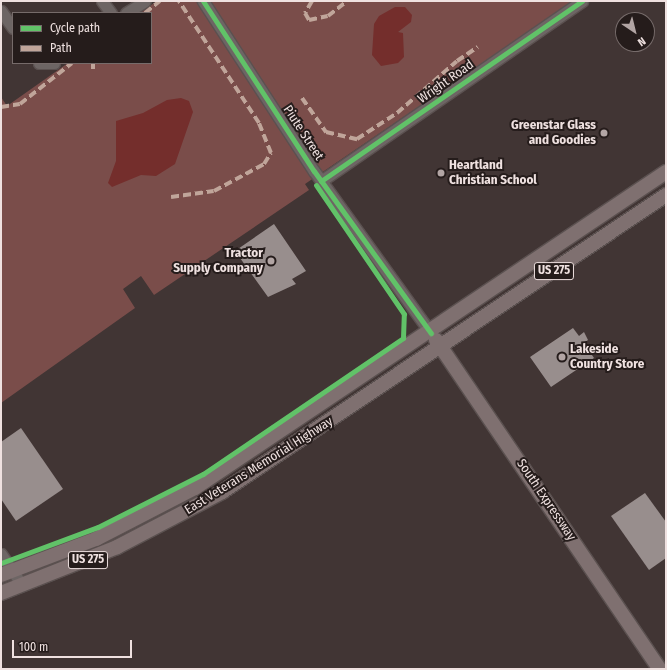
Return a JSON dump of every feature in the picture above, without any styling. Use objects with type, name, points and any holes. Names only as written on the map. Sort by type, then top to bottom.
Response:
[{"type":"main road","name":"US 275","points":[[431,332],[666,172]]},
{"type":"main road","name":"US 275","points":[[441,347],[666,195]]},
{"type":"main road","name":"South Expressway","points":[[431,332],[660,669]]},
{"type":"main road","name":"East Veterans Memorial Highway","points":[[7,573],[96,539],[195,488],[431,332]]},
{"type":"main road","name":"East Veterans Memorial Highway","points":[[1,593],[117,547],[222,492],[441,347]]},
{"type":"street","points":[[102,1],[110,12]]},
{"type":"street","points":[[128,12],[145,1]]},
{"type":"street","name":"Piute Street","points":[[203,1],[321,181],[431,332]]},
{"type":"street","name":"Wright Road","points":[[321,181],[582,1]]},
{"type":"street","points":[[1,11],[12,27]]},
{"type":"street","points":[[1,554],[7,573],[22,585]]},
{"type":"shaded area","points":[[157,1],[574,1],[305,184],[309,190],[154,295],[141,276],[123,289],[135,308],[1,403],[1,97],[7,106],[67,64],[152,64],[152,12],[141,12]]},
{"type":"shaded area","points":[[395,7],[405,7],[412,15],[411,22],[398,32],[403,33],[404,57],[398,63],[381,66],[372,55],[374,24],[379,16]]},
{"type":"shaded area","points":[[181,98],[189,101],[193,112],[175,164],[156,176],[141,175],[112,187],[108,183],[116,161],[116,121],[143,113],[167,100]]},
{"type":"building","name":"Tractor Supply Company","points":[[274,224],[306,271],[292,279],[296,284],[268,297],[235,251]]},
{"type":"building","name":"Lakeside Country Store","points":[[573,328],[579,336],[584,332],[588,340],[584,343],[594,358],[551,387],[530,357]]},
{"type":"building","points":[[21,428],[63,489],[16,521],[1,499],[1,442]]},
{"type":"building","points":[[645,493],[666,522],[666,558],[649,570],[611,516]]},
{"type":"marked path","points":[[146,12],[160,1]]},
{"type":"marked path","points":[[171,197],[214,191],[264,164],[271,153],[259,123],[179,1]]},
{"type":"marked path","points":[[312,1],[305,13],[309,20],[328,16],[347,1]]},
{"type":"marked path","points":[[302,98],[326,132],[357,139],[397,113],[457,61],[478,47]]},
{"type":"marked path","points":[[1,107],[20,104],[71,64]]},
{"type":"marked path","points":[[93,64],[93,69]]},
{"type":"cycle path","points":[[203,1],[314,171],[431,333]]},
{"type":"cycle path","points":[[321,181],[582,1]]},
{"type":"cycle path","points":[[1,563],[98,527],[203,474],[403,338],[404,314],[316,185]]},
{"type":"place","name":"Greenstar Glass and Goodies","points":[[604,133]]},
{"type":"place","name":"Heartland Christian School","points":[[441,173]]},
{"type":"place","name":"Tractor Supply Company","points":[[271,261]]},
{"type":"place","name":"Lakeside Country Store","points":[[562,357]]}]
